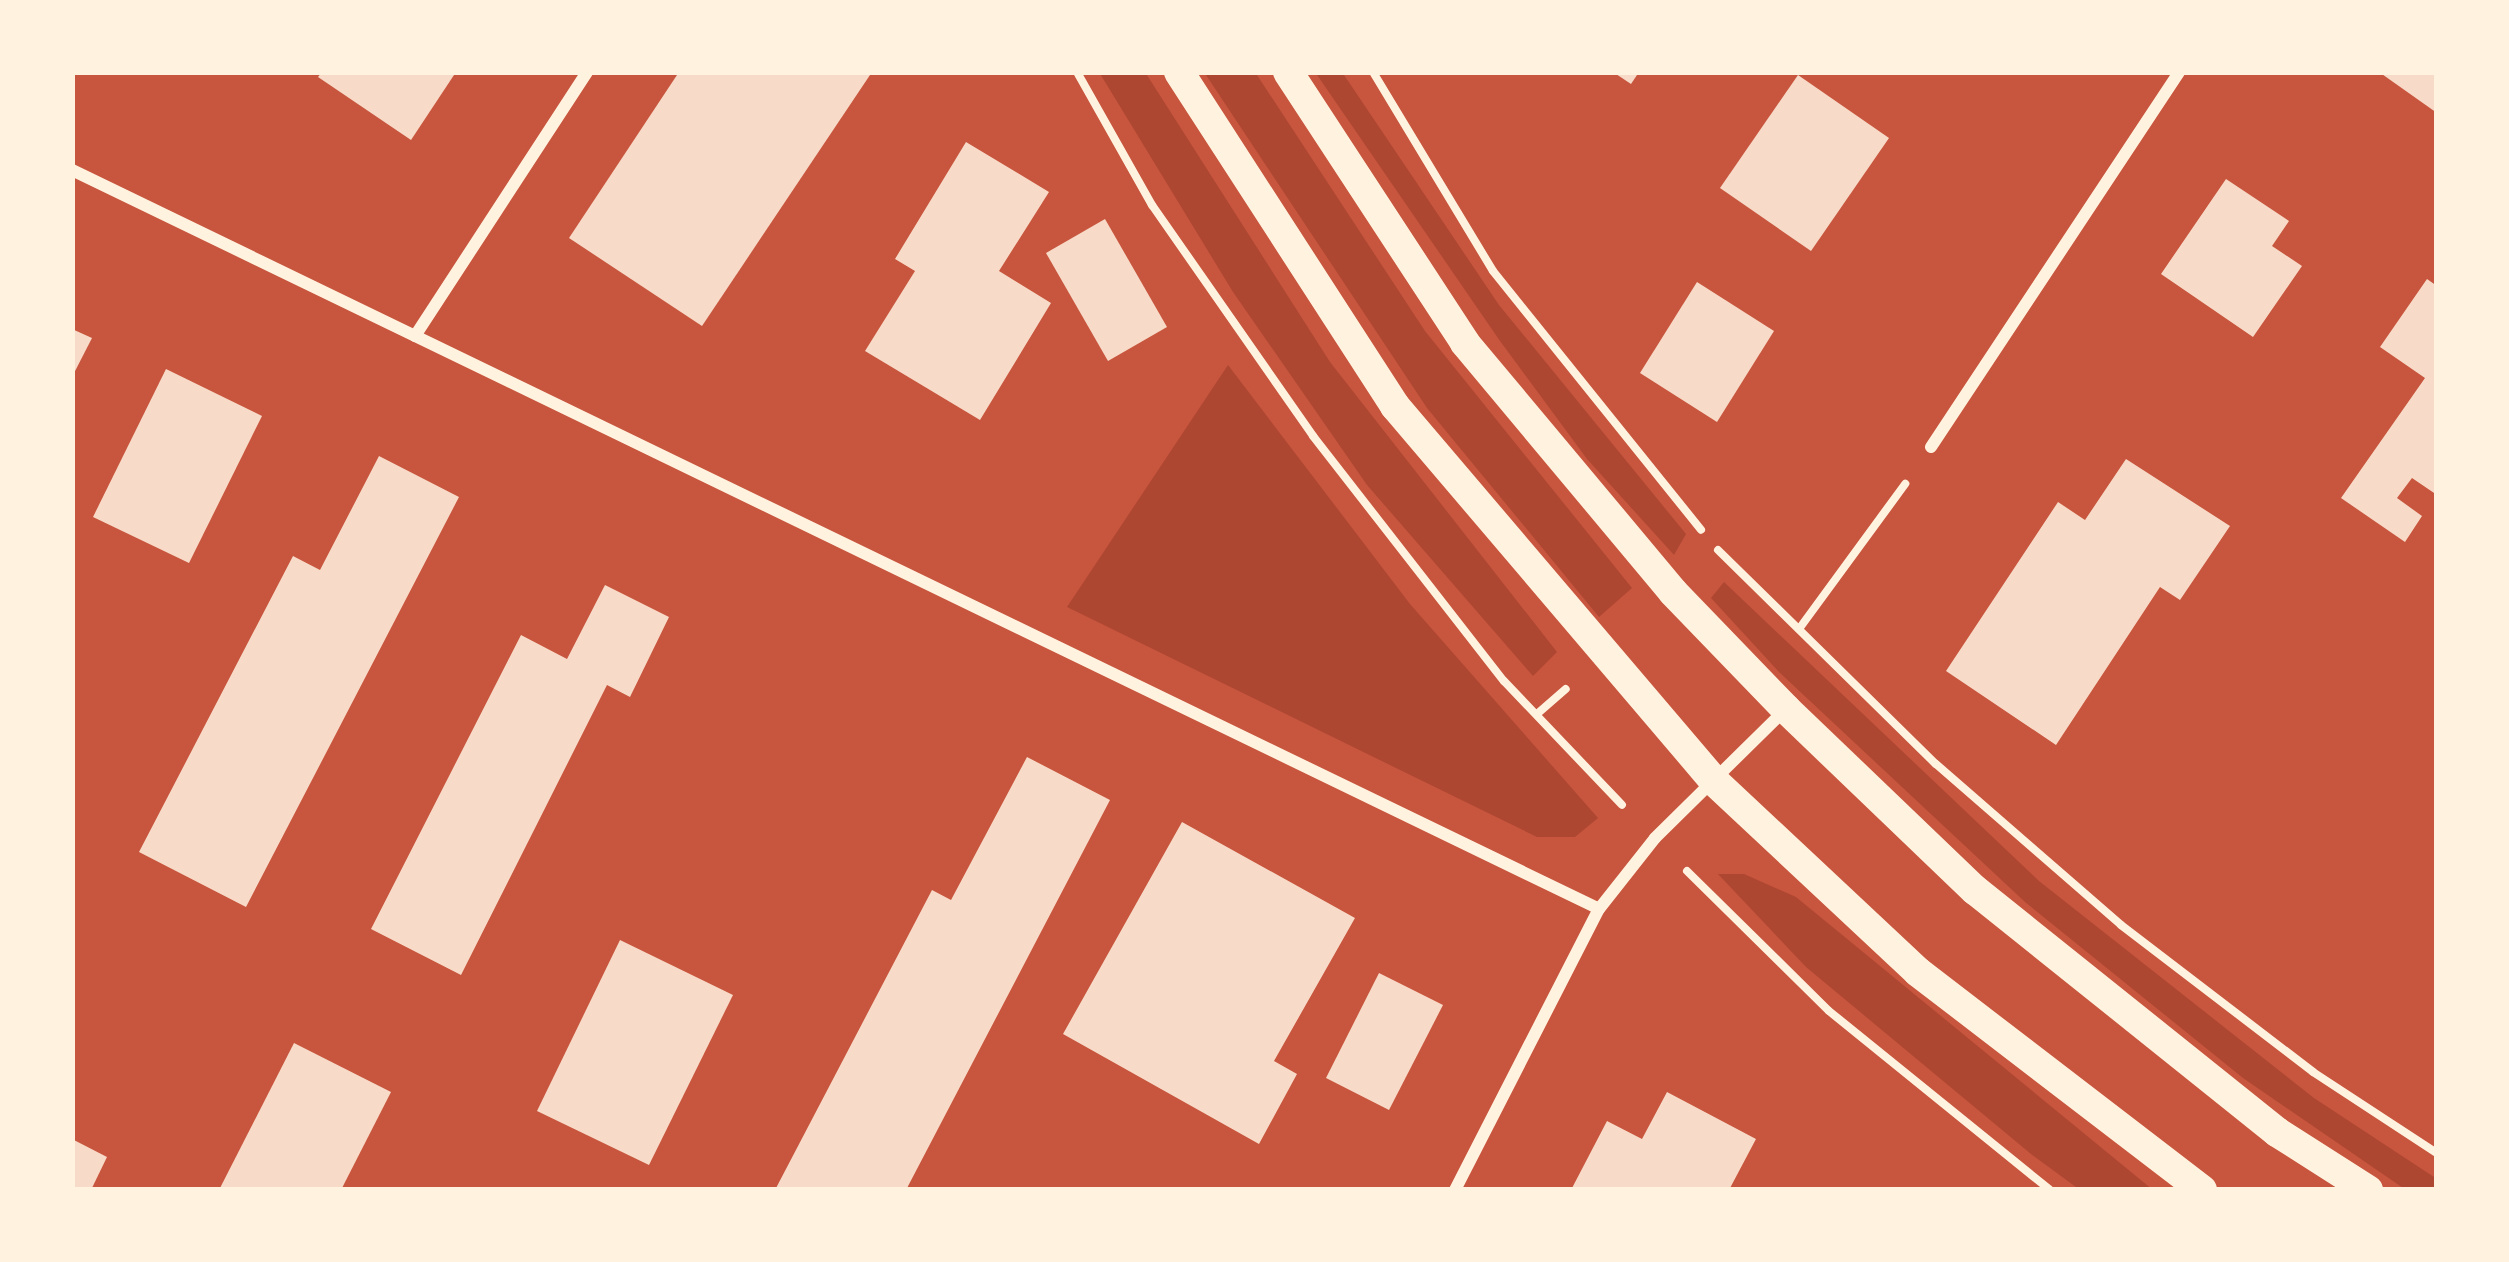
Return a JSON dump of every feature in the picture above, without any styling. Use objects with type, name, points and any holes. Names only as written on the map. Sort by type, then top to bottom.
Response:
[{"type":"main road","points":[[1179,72],[1395,406],[1714,781],[1918,972],[2203,1190]]},
{"type":"main road","points":[[1288,72],[1465,343],[1673,592],[1786,709],[1975,890],[2277,1132],[2368,1190]]},
{"type":"street","points":[[415,336],[586,72]]},
{"type":"street","points":[[1931,448],[2179,72]]},
{"type":"street","points":[[72,170],[1599,909]]},
{"type":"street","points":[[1456,1190],[1599,909],[1654,838],[1786,709]]},
{"type":"path","points":[[1077,72],[1152,206],[1313,436],[1504,681],[1829,1011],[2050,1190]]},
{"type":"path","points":[[1373,72],[1493,271],[1716,549],[1936,764],[2121,925],[2313,1072],[2437,1153]]},
{"type":"path","points":[[1799,628],[1931,448]]},
{"type":"shaded area","points":[[1099,72],[1145,72],[1330,362],[1557,652],[1533,676],[1367,485],[1233,292]]},
{"type":"shaded area","points":[[1204,72],[1255,72],[1425,331],[1632,588],[1599,617],[1427,408]]},
{"type":"shaded area","points":[[1315,72],[1342,72],[1499,305],[1686,534],[1674,555],[1587,459]]},
{"type":"shaded area","points":[[1228,365],[1410,604],[1598,818],[1575,837],[1537,837],[1067,607]]},
{"type":"shaded area","points":[[1724,582],[2039,881],[2314,1098],[2437,1179],[2437,1190],[2406,1190],[2243,1078],[2025,902],[1779,672],[1711,598]]},
{"type":"shaded area","points":[[1718,874],[1744,874],[1796,897],[2153,1190],[2080,1190],[2031,1154],[1806,967]]},
{"type":"building","points":[[322,72],[456,72],[411,140],[318,77]]},
{"type":"building","points":[[679,72],[872,72],[702,326],[569,238]]},
{"type":"building","points":[[1613,72],[1639,72],[1631,84]]},
{"type":"building","points":[[2379,72],[2437,72],[2437,113]]},
{"type":"building","points":[[1798,75],[1889,138],[1811,251],[1720,188]]},
{"type":"building","points":[[966,142],[1049,192],[999,271],[1051,303],[980,420],[865,351],[915,271],[895,259]]},
{"type":"building","points":[[2226,179],[2289,221],[2272,246],[2302,266],[2253,337],[2161,274]]},
{"type":"building","points":[[1105,219],[1167,327],[1108,361],[1046,253]]},
{"type":"building","points":[[2427,279],[2437,286],[2437,495],[2412,478],[2397,498],[2422,516],[2405,542],[2341,498],[2425,378],[2380,347]]},
{"type":"building","points":[[1697,282],[1774,331],[1717,422],[1640,373]]},
{"type":"building","points":[[72,329],[92,338],[72,377]]},
{"type":"building","points":[[166,369],[262,416],[189,563],[93,517]]},
{"type":"building","points":[[379,456],[459,497],[246,907],[139,852],[293,556],[320,570]]},
{"type":"building","points":[[2126,459],[2230,526],[2180,600],[2160,587],[2056,745],[1946,671],[2058,502],[2085,520]]},
{"type":"building","points":[[605,585],[669,617],[630,697],[607,685],[461,975],[371,929],[521,635],[567,659]]},
{"type":"building","points":[[1027,757],[1110,800],[906,1190],[775,1190],[932,890],[951,900]]},
{"type":"building","points":[[1182,822],[1355,918],[1274,1061],[1297,1074],[1259,1144],[1063,1034]]},
{"type":"building","points":[[620,940],[733,995],[649,1165],[537,1111]]},
{"type":"building","points":[[1379,973],[1443,1005],[1389,1110],[1326,1078]]},
{"type":"building","points":[[294,1043],[391,1092],[341,1190],[219,1190]]},
{"type":"building","points":[[1667,1092],[1756,1139],[1729,1190],[1571,1190],[1607,1121],[1642,1139]]},
{"type":"building","points":[[72,1139],[107,1157],[91,1190],[72,1190]]}]
